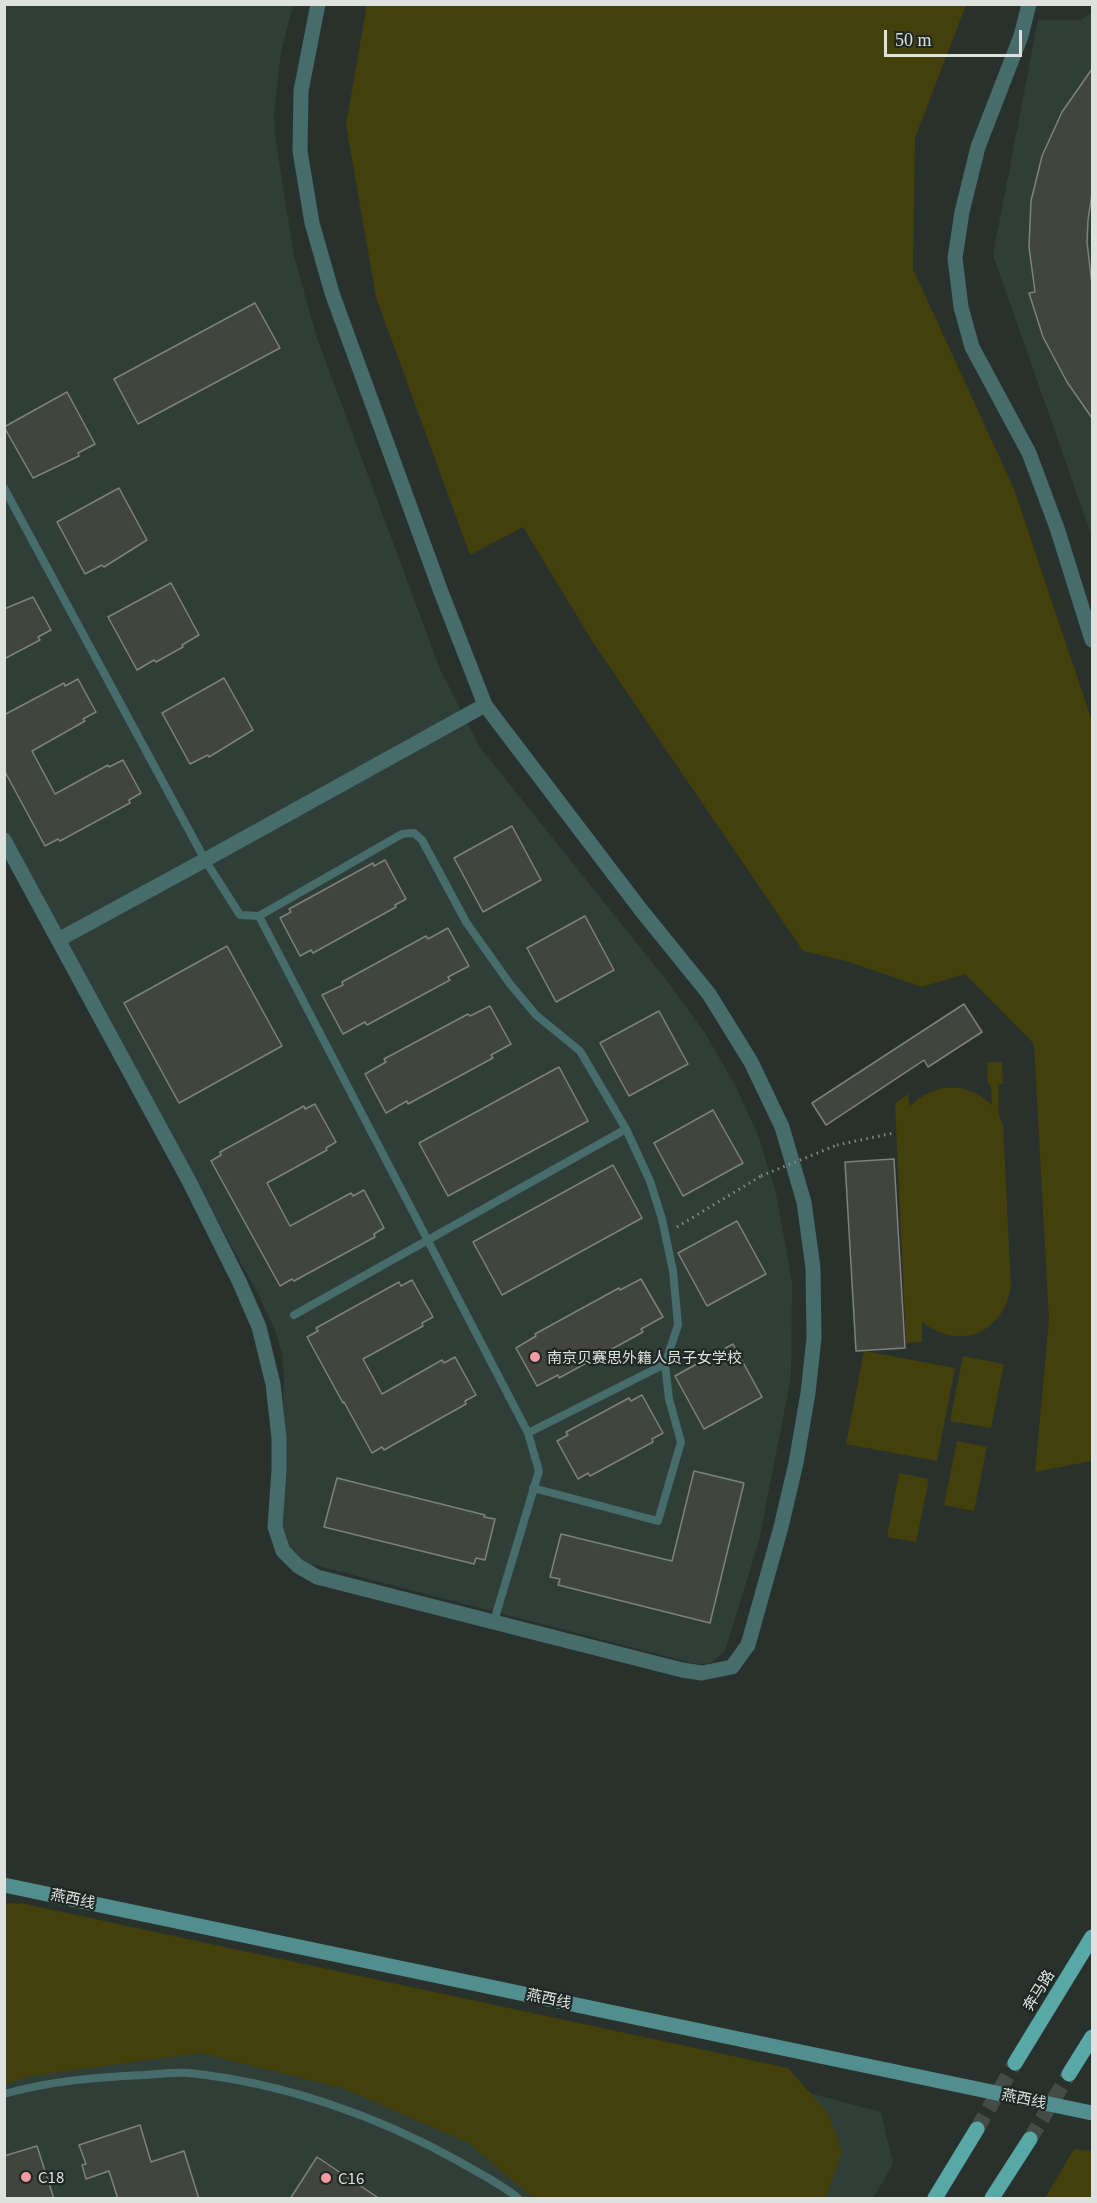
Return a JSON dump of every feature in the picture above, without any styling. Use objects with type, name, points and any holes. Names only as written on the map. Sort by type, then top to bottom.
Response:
[{"type":"main road","name":"燕西线","points":[[4,1885],[1092,2113]]},
{"type":"main road","name":"奔马路","points":[[1015,2062],[1092,1937]]},
{"type":"main road","points":[[1070,2074],[1092,2037]]},
{"type":"main road","points":[[935,2199],[976,2129]]},
{"type":"main road","points":[[992,2199],[1030,2139]]},
{"type":"street","points":[[4,840],[189,1181],[239,1281],[259,1327],[273,1384],[279,1470],[275,1527],[283,1551],[298,1566],[317,1577],[682,1670],[702,1673],[732,1667],[748,1645],[781,1527],[808,1393],[814,1338],[813,1268],[804,1202],[782,1127],[751,1062],[709,993],[641,910],[485,705],[441,592],[336,304],[312,223],[300,151],[301,91],[318,4]]},
{"type":"street","points":[[1029,4],[1021,36],[978,147],[962,212],[955,258],[961,307],[972,347],[1029,453],[1057,528],[1092,640]]},
{"type":"street","points":[[58,940],[485,705]]},
{"type":"lane","points":[[4,488],[7,499],[206,860],[240,915],[259,916],[402,834],[414,833],[422,840],[466,922],[510,984],[536,1015],[580,1051],[626,1129],[650,1181],[673,1270],[678,1325],[664,1364],[669,1400],[681,1442],[658,1521],[533,1488]]},
{"type":"lane","points":[[259,916],[528,1433],[539,1471],[494,1621]]},
{"type":"lane","points":[[294,1315],[626,1129]]},
{"type":"lane","points":[[528,1433],[664,1364]]},
{"type":"lane","points":[[4,2094],[34,2086],[109,2076],[188,2073],[244,2082],[291,2093],[383,2124],[439,2150],[505,2187],[518,2199]]},
{"type":"path","points":[[665,1234],[761,1176],[837,1145],[894,1133]]},
{"type":"shaded area","points":[[367,4],[966,5],[915,138],[913,269],[1014,489],[1092,721],[1091,1461],[1035,1472],[1049,1320],[1034,1044],[965,974],[922,987],[846,961],[803,951],[594,644],[523,527],[470,555],[376,297],[346,125]]},
{"type":"shaded area","points":[[4,5],[293,5],[281,52],[274,113],[275,136],[294,256],[317,338],[440,669],[479,746],[668,982],[705,1033],[735,1085],[758,1135],[776,1193],[792,1283],[791,1377],[759,1541],[725,1651],[711,1663],[696,1664],[307,1563],[291,1553],[280,1526],[284,1379],[282,1353],[275,1330],[259,1296],[5,834]]},
{"type":"shaded area","points":[[1092,12],[1092,537],[993,255],[1038,20],[1081,20]]},
{"type":"shaded area","points":[[987,1062],[1002,1062],[1003,1084],[998,1084],[999,1116],[1003,1125],[1011,1288],[1006,1304],[989,1327],[964,1336],[950,1335],[936,1331],[922,1322],[922,1342],[906,1343],[895,1103],[908,1094],[910,1106],[930,1092],[961,1088],[982,1097],[992,1105]]},
{"type":"shaded area","points":[[864,1351],[955,1368],[937,1461],[846,1444]]},
{"type":"shaded area","points":[[963,1356],[1004,1364],[991,1428],[950,1421]]},
{"type":"shaded area","points":[[957,1441],[987,1447],[974,1511],[944,1505]]},
{"type":"shaded area","points":[[899,1473],[929,1479],[916,1542],[887,1537]]},
{"type":"shaded area","points":[[5,1903],[25,1904],[788,2068],[828,2113],[842,2152],[826,2198],[534,2198],[467,2142],[342,2088],[200,2053],[31,2076],[5,2084]]},
{"type":"shaded area","points":[[4,1912],[501,2011],[881,2112],[893,2164],[873,2198],[5,2198]]},
{"type":"shaded area","points":[[1074,2149],[1092,2151],[1092,2198],[1045,2198]]},
{"type":"building","points":[[1092,69],[1092,194],[1087,242],[1092,285],[1092,418],[1067,382],[1043,337],[1029,293],[1035,292],[1029,247],[1031,201],[1042,156],[1062,112]]},
{"type":"building","points":[[255,303],[280,348],[138,424],[114,379]]},
{"type":"building","points":[[67,392],[95,444],[78,453],[79,456],[33,478],[4,427]]},
{"type":"building","points":[[119,488],[147,540],[104,567],[102,565],[85,574],[57,522]]},
{"type":"building","points":[[171,583],[199,635],[182,645],[183,647],[137,670],[108,617]]},
{"type":"building","points":[[33,597],[51,630],[38,637],[40,640],[4,659],[4,609]]},
{"type":"building","points":[[224,678],[253,730],[209,757],[208,755],[190,764],[162,713]]},
{"type":"building","points":[[78,679],[96,712],[83,719],[85,721],[32,751],[55,794],[108,765],[109,767],[123,760],[141,793],[129,800],[130,803],[60,841],[58,839],[45,846],[4,770],[4,715],[64,683],[65,686]]},
{"type":"building","points":[[512,826],[541,880],[483,912],[454,858]]},
{"type":"building","points":[[385,860],[406,899],[395,905],[396,907],[313,953],[311,950],[300,956],[280,918],[291,912],[289,909],[373,863],[374,866]]},
{"type":"building","points":[[585,916],[614,970],[556,1002],[527,948]]},
{"type":"building","points":[[448,928],[469,966],[448,977],[450,980],[367,1025],[365,1022],[343,1034],[322,995],[426,936],[428,939]]},
{"type":"building","points":[[227,946],[282,1046],[179,1103],[124,1003]]},
{"type":"building","points":[[964,1004],[982,1032],[928,1067],[924,1060],[826,1125],[812,1103]]},
{"type":"building","points":[[490,1006],[511,1044],[491,1055],[493,1058],[408,1104],[407,1101],[386,1113],[365,1074],[386,1062],[384,1059],[468,1014],[470,1016]]},
{"type":"building","points":[[659,1011],[688,1064],[629,1096],[600,1043]]},
{"type":"building","points":[[559,1067],[588,1121],[448,1196],[419,1143]]},
{"type":"building","points":[[315,1104],[336,1142],[326,1148],[327,1150],[267,1183],[290,1226],[351,1193],[353,1196],[364,1190],[384,1228],[374,1234],[375,1237],[294,1281],[292,1279],[280,1286],[211,1161],[221,1155],[220,1152],[304,1106],[305,1109]]},
{"type":"building","points":[[713,1110],[743,1163],[683,1196],[654,1143]]},
{"type":"building","points":[[894,1159],[905,1348],[856,1351],[845,1162]]},
{"type":"building","points":[[613,1165],[642,1218],[502,1295],[473,1242]]},
{"type":"building","points":[[737,1221],[766,1274],[707,1306],[678,1253]]},
{"type":"building","points":[[641,1279],[663,1317],[641,1329],[643,1332],[559,1378],[558,1375],[537,1386],[516,1348],[536,1336],[535,1334],[619,1288],[620,1290]]},
{"type":"building","points":[[412,1280],[433,1317],[422,1323],[423,1326],[363,1359],[382,1394],[442,1360],[444,1363],[455,1357],[476,1395],[465,1401],[466,1404],[384,1450],[382,1447],[372,1453],[307,1337],[318,1331],[316,1328],[399,1282],[401,1286]]},
{"type":"building","points":[[733,1344],[762,1397],[704,1429],[675,1376]]},
{"type":"building","points":[[642,1395],[663,1433],[652,1439],[653,1442],[590,1476],[588,1473],[578,1479],[557,1441],[568,1435],[566,1432],[629,1398],[631,1401]]},
{"type":"building","points":[[694,1471],[744,1483],[710,1623],[558,1585],[560,1579],[550,1577],[561,1534],[672,1561]]},
{"type":"building","points":[[337,1478],[495,1519],[485,1560],[476,1558],[474,1564],[324,1527]]},
{"type":"building","points":[[140,2125],[151,2162],[184,2151],[199,2199],[118,2199],[109,2171],[86,2179],[82,2165],[86,2164],[79,2145]]},
{"type":"building","name":"C18","points":[[37,2146],[54,2199],[4,2199],[4,2156]]},
{"type":"building","name":"C16","points":[[317,2157],[380,2199],[290,2199]]},
{"type":"tunnel","points":[[977,2129],[1015,2063]]},
{"type":"tunnel","points":[[1030,2139],[1069,2074]]},
{"type":"place","name":"南京贝赛思外籍人员子女学校","points":[[535,1357]]},
{"type":"place","name":"C18","points":[[26,2177]]},
{"type":"place","name":"C16","points":[[326,2178]]}]
